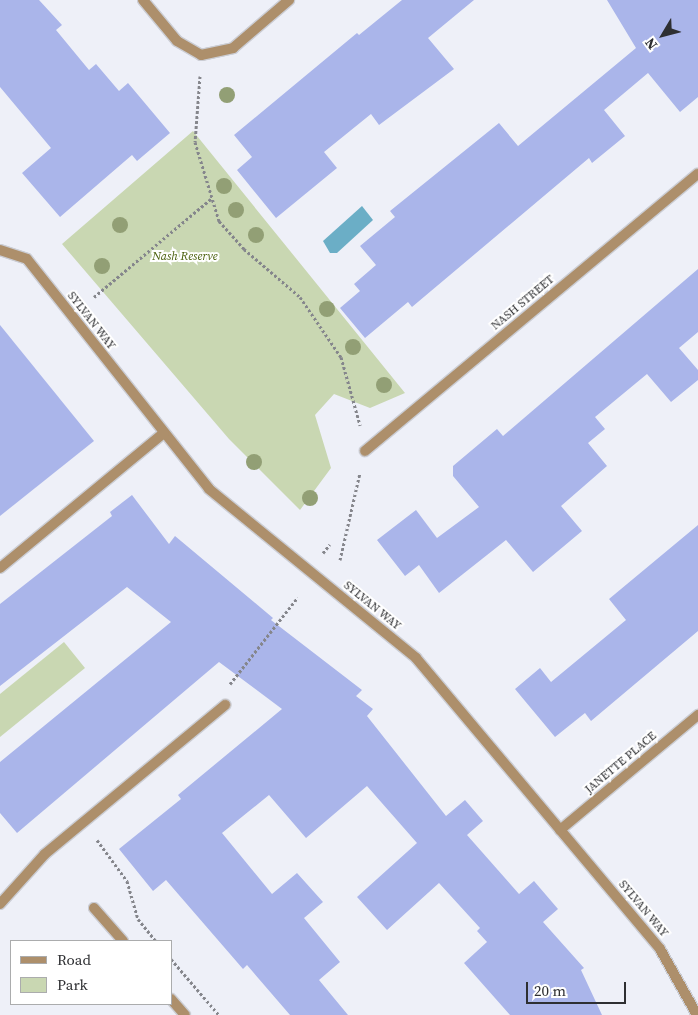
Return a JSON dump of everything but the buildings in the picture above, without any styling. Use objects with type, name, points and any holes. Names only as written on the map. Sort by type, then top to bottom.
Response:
[{"type":"street","points":[[143,0],[177,41],[201,56],[233,48],[289,0]]},
{"type":"street","name":"NASH STREET","points":[[365,451],[698,174]]},
{"type":"street","name":"SYLVAN WAY","points":[[0,250],[27,260],[209,489],[416,658],[660,950],[697,1015]]},
{"type":"street","points":[[0,568],[164,433]]},
{"type":"street","points":[[0,904],[45,854],[224,707]]},
{"type":"street","name":"JANETTE PLACE","points":[[560,830],[698,715]]},
{"type":"street","points":[[94,908],[121,940]]},
{"type":"street","points":[[172,1000],[185,1015]]},
{"type":"path","points":[[201,56],[195,142],[219,221],[244,249],[300,296],[341,357],[357,405]]},
{"type":"path","points":[[94,297],[212,197]]},
{"type":"path","points":[[340,560],[365,451]]},
{"type":"path","points":[[224,707],[227,688],[298,597]]},
{"type":"path","points":[[83,822],[127,881],[138,919],[155,940]]},
{"type":"path","points":[[172,960],[219,1015]]},
{"type":"green space","name":"Nash Reserve","points":[[193,131],[405,393],[370,408],[334,394],[315,415],[331,468],[300,510],[229,439],[62,244]]},
{"type":"green space","points":[[64,642],[85,668],[0,737],[0,694]]},
{"type":"water","points":[[362,206],[373,220],[337,253],[330,253],[323,241]]}]
